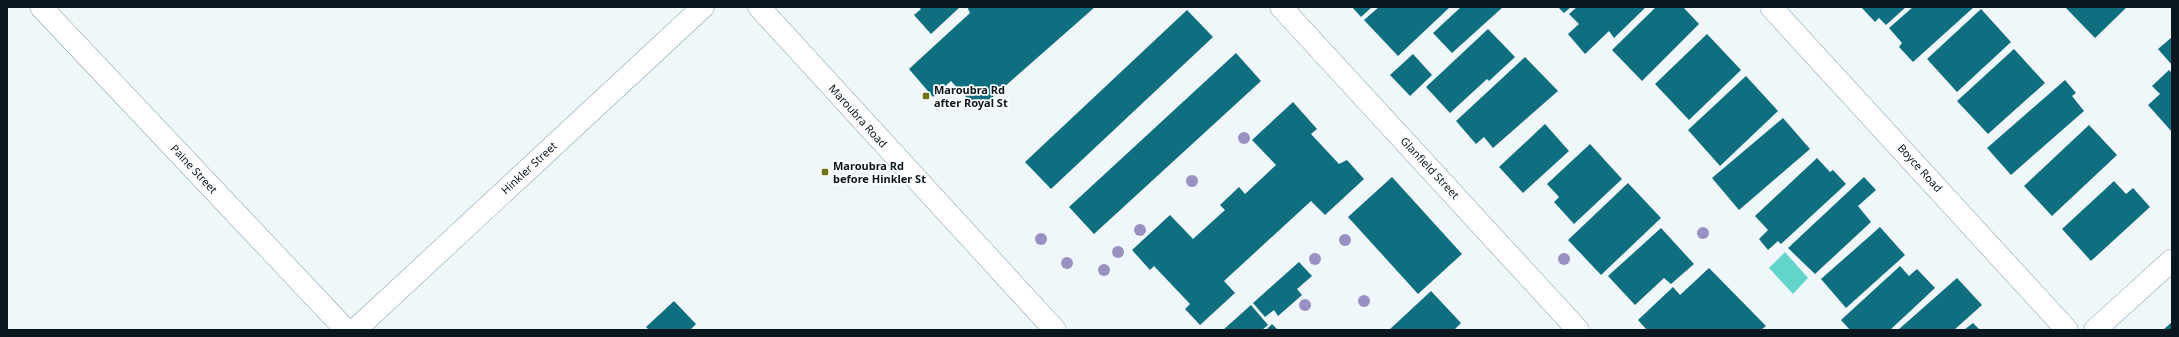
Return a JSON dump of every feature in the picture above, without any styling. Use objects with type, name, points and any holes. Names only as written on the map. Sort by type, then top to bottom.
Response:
[{"type":"street","name":"Paine Street","points":[[42,7],[346,330]]},
{"type":"street","name":"Hinkler Street","points":[[354,330],[704,7]]},
{"type":"street","name":"Maroubra Road","points":[[759,7],[1055,330]]},
{"type":"street","name":"Glanfield Street","points":[[1281,7],[1578,330]]},
{"type":"street","name":"Boyce Road","points":[[1771,7],[2067,330]]},
{"type":"street","points":[[2095,330],[2172,260]]},
{"type":"shaded area","points":[[1785,252],[1808,278],[1793,294],[1769,268]]},
{"type":"building","points":[[918,7],[960,7],[931,34],[914,15],[921,9]]},
{"type":"building","points":[[969,7],[1095,7],[978,110],[951,81],[933,97],[909,69],[970,13],[968,9]]},
{"type":"building","points":[[1352,7],[1372,7],[1361,17]]},
{"type":"building","points":[[1379,7],[1450,7],[1398,56],[1364,20]]},
{"type":"building","points":[[1461,7],[1503,7],[1452,53],[1433,33]]},
{"type":"building","points":[[1558,7],[1571,7],[1564,13]]},
{"type":"building","points":[[1577,7],[1646,7],[1614,38],[1609,31],[1585,54],[1568,34],[1579,24],[1569,14]]},
{"type":"building","points":[[1656,7],[1683,7],[1699,24],[1642,81],[1612,50]]},
{"type":"building","points":[[1861,7],[1906,7],[1886,25],[1879,18],[1875,22]]},
{"type":"building","points":[[1913,7],[1974,7],[1913,62],[1899,47],[1902,43],[1889,28]]},
{"type":"building","points":[[2065,7],[2127,7],[2095,38]]},
{"type":"building","points":[[1981,9],[2011,42],[1957,92],[1927,59]]},
{"type":"building","points":[[1187,10],[1213,37],[1051,189],[1025,162]]},
{"type":"building","points":[[1488,29],[1515,57],[1489,81],[1487,79],[1450,113],[1426,87]]},
{"type":"building","points":[[1707,34],[1741,70],[1689,120],[1655,84]]},
{"type":"building","points":[[2172,37],[2172,65],[2158,49]]},
{"type":"building","points":[[2014,49],[2045,83],[1988,134],[1957,101]]},
{"type":"building","points":[[1236,53],[1261,81],[1094,234],[1069,207]]},
{"type":"building","points":[[1413,54],[1432,75],[1410,96],[1390,75]]},
{"type":"building","points":[[1525,57],[1558,91],[1493,148],[1484,137],[1476,144],[1456,121]]},
{"type":"building","points":[[2169,70],[2172,73],[2172,132],[2148,105],[2160,94],[2152,86]]},
{"type":"building","points":[[1746,76],[1778,111],[1720,166],[1688,130]]},
{"type":"building","points":[[2065,80],[2076,93],[2072,96],[2084,111],[2011,175],[1987,148]]},
{"type":"building","points":[[1293,102],[1317,129],[1311,134],[1339,164],[1347,160],[1364,179],[1325,215],[1311,201],[1224,281],[1235,293],[1200,325],[1185,309],[1190,304],[1154,266],[1150,270],[1132,250],[1170,215],[1193,239],[1225,210],[1220,205],[1239,187],[1245,194],[1276,165],[1252,140]]},
{"type":"building","points":[[1783,118],[1810,149],[1739,210],[1712,178]]},
{"type":"building","points":[[1545,124],[1569,151],[1523,193],[1499,167]]},
{"type":"building","points":[[2089,125],[2117,155],[2052,216],[2024,186]]},
{"type":"building","points":[[1590,144],[1622,179],[1574,224],[1554,202],[1559,197],[1547,184]]},
{"type":"building","points":[[1817,158],[1830,172],[1833,170],[1846,184],[1781,244],[1778,241],[1768,250],[1759,239],[1768,230],[1755,216]]},
{"type":"building","points":[[1392,177],[1462,254],[1418,294],[1348,217]]},
{"type":"building","points":[[1864,177],[1876,190],[1858,206],[1871,222],[1815,274],[1788,248]]},
{"type":"building","points":[[2114,181],[2126,194],[2133,188],[2150,207],[2091,261],[2062,229]]},
{"type":"building","points":[[1628,183],[1661,218],[1601,275],[1568,240]]},
{"type":"building","points":[[1880,227],[1905,255],[1846,308],[1821,279]]},
{"type":"building","points":[[1661,228],[1694,264],[1671,284],[1664,278],[1635,305],[1608,276]]},
{"type":"building","points":[[1299,262],[1312,276],[1297,289],[1302,295],[1278,316],[1274,310],[1265,317],[1253,303]]},
{"type":"building","points":[[1900,266],[1909,276],[1917,269],[1935,288],[1890,330],[1850,330],[1841,320]]},
{"type":"building","points":[[1709,268],[1766,326],[1761,330],[1647,330],[1638,320],[1673,287],[1680,295]]},
{"type":"building","points":[[1957,278],[1982,305],[1954,330],[1898,330]]},
{"type":"building","points":[[1431,291],[1461,323],[1454,330],[1389,330]]},
{"type":"building","points":[[674,301],[696,324],[690,330],[649,330],[646,327]]},
{"type":"building","points":[[1251,305],[1268,325],[1262,330],[1223,330]]},
{"type":"building","points":[[2172,322],[2172,330],[2163,330]]},
{"type":"building","points":[[1973,323],[1980,330],[1964,330]]},
{"type":"building","points":[[1272,324],[1278,330],[1266,330]]},
{"type":"place","name":"Maroubra Rd after Royal St","points":[[926,96]]},
{"type":"place","name":"Maroubra Rd before Hinkler St","points":[[825,172]]}]
